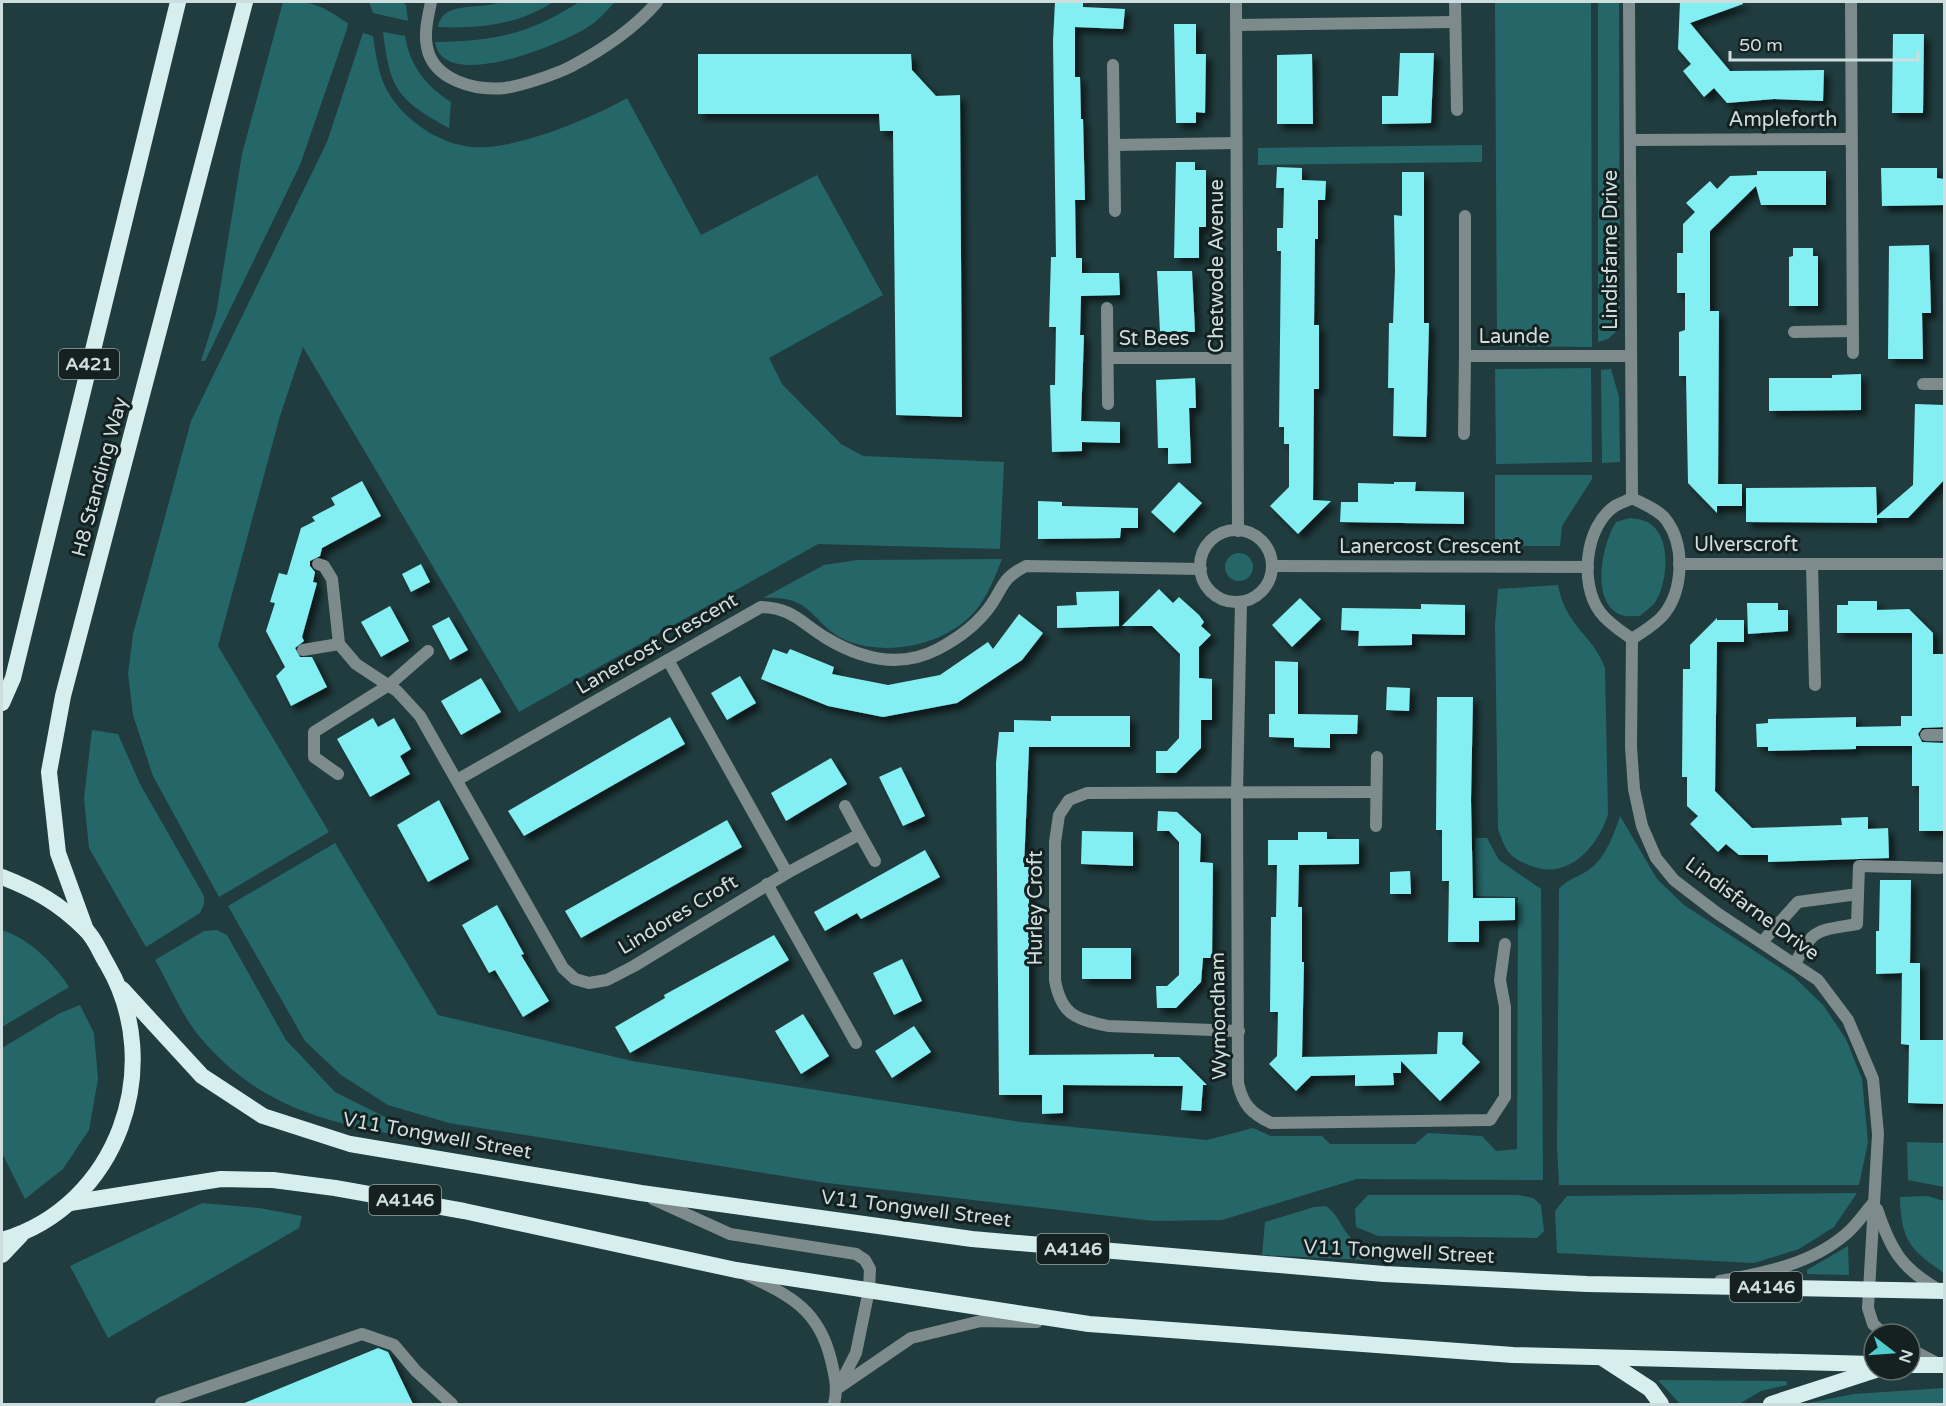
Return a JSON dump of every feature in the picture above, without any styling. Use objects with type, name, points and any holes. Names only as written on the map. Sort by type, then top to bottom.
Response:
[{"type":"highway","name":"H8 Standing Way","points":[[2,703],[13,678],[178,2]]},
{"type":"highway","name":"H8 Standing Way","points":[[88,933],[58,853],[50,772],[51,761],[63,696],[245,2]]},
{"type":"highway","points":[[2,877],[40,892],[88,933],[122,989],[134,1046],[129,1104],[107,1158],[70,1203],[22,1234],[2,1255]]},
{"type":"highway","name":"V11 Tongwell Street","points":[[122,989],[202,1076],[263,1116],[350,1144],[641,1193],[972,1239],[1384,1274],[1587,1284],[1943,1291]]},
{"type":"highway","name":"A4146","points":[[70,1203],[221,1179],[273,1180],[334,1188],[464,1211],[736,1270],[1089,1324],[1513,1355],[1862,1364]]},
{"type":"highway","points":[[2,1240],[22,1234]]},
{"type":"highway","points":[[1595,1358],[1650,1389],[1661,1404]]},
{"type":"highway","points":[[1922,1365],[1942,1365]]},
{"type":"highway","points":[[1771,1404],[1862,1375]]},
{"type":"street","points":[[431,2],[426,32],[427,49],[435,66],[452,80],[474,87],[505,88],[569,68],[638,24],[657,2]]},
{"type":"street","name":"Chetwode Avenue","points":[[1236,2],[1238,531]]},
{"type":"street","points":[[1455,2],[1456,110]]},
{"type":"street","name":"Lindisfarne Drive","points":[[1629,2],[1632,498]]},
{"type":"street","points":[[1851,2],[1851,139]]},
{"type":"street","points":[[1236,25],[1455,22]]},
{"type":"street","points":[[1113,64],[1115,211]]},
{"type":"street","name":"Ampleforth","points":[[1631,140],[1851,139],[1853,352]]},
{"type":"street","points":[[1115,145],[1236,143]]},
{"type":"street","name":"Launde","points":[[1465,216],[1465,356],[1631,356]]},
{"type":"street","name":"St Bees","points":[[1107,308],[1108,404]]},
{"type":"street","points":[[1794,332],[1852,331]]},
{"type":"street","points":[[1464,434],[1465,356]]},
{"type":"street","name":"St Bees","points":[[1108,358],[1237,358]]},
{"type":"street","points":[[1923,384],[1944,384]]},
{"type":"street","points":[[1632,498],[1667,520],[1679,550],[1675,591],[1664,614],[1632,639],[1600,612],[1589,586],[1588,567],[1592,541],[1601,522],[1614,506],[1632,498]]},
{"type":"street","points":[[1238,531],[1249,533],[1266,546],[1272,566],[1271,576],[1259,594],[1240,602],[1218,597],[1203,580],[1201,569],[1202,556],[1207,546],[1226,532],[1238,531]]},
{"type":"street","points":[[303,650],[339,645],[332,579],[324,566],[318,564]]},
{"type":"street","name":"Ulverscroft","points":[[1679,564],[1944,564]]},
{"type":"street","name":"Ulverscroft","points":[[1812,565],[1815,685]]},
{"type":"street","name":"Lanercost Crescent","points":[[457,780],[762,608],[779,608],[801,619],[825,637],[860,654],[880,661],[909,660],[956,640],[975,624],[992,604],[1010,574],[1026,566],[1201,569]]},
{"type":"street","name":"Lanercost Crescent","points":[[1272,566],[1588,567]]},
{"type":"street","name":"Wymondham","points":[[1240,602],[1237,792],[1238,1083],[1243,1102],[1253,1114],[1271,1123],[1490,1120],[1505,1097],[1505,1007],[1500,980],[1505,944]]},
{"type":"street","name":"Lindisfarne Drive","points":[[1632,639],[1631,747],[1634,789],[1642,826],[1656,858],[1674,880],[1717,913],[1818,980],[1848,1020],[1873,1079],[1878,1134],[1868,1288],[1868,1308],[1872,1322]]},
{"type":"street","name":"Lindores Croft","points":[[339,645],[356,664],[389,685],[420,716],[563,968],[575,979],[589,982],[608,980],[766,885],[860,834]]},
{"type":"street","points":[[338,774],[314,757],[314,732],[389,685],[428,651]]},
{"type":"street","points":[[668,660],[787,873]]},
{"type":"street","points":[[1926,735],[1944,735]]},
{"type":"street","points":[[1376,826],[1377,757]]},
{"type":"street","name":"Hurley Croft","points":[[1239,1031],[1108,1026],[1088,1022],[1070,1013],[1058,999],[1055,980],[1055,842],[1059,815],[1069,800],[1087,793],[1376,792]]},
{"type":"street","points":[[845,806],[875,861]]},
{"type":"street","points":[[1795,964],[1805,943],[1816,931],[1857,924],[1859,866],[1940,868]]},
{"type":"street","points":[[766,885],[856,1043]]},
{"type":"street","points":[[1762,942],[1798,902],[1858,894]]},
{"type":"street","points":[[641,1193],[730,1234],[856,1254],[865,1260],[870,1269],[869,1290],[856,1353],[838,1388],[834,1404]]},
{"type":"street","points":[[1692,1287],[1772,1271],[1814,1255],[1847,1234],[1874,1202]]},
{"type":"street","name":"Lindisfarne Drive","points":[[1874,1202],[1885,1235],[1900,1261],[1916,1276],[1943,1291]]},
{"type":"street","points":[[736,1270],[778,1290],[810,1313],[826,1337],[838,1388]]},
{"type":"street","points":[[838,1388],[911,1338],[954,1327],[981,1321],[1089,1324]]},
{"type":"street","points":[[161,1403],[362,1334],[394,1345],[416,1371],[452,1404]]},
{"type":"street","points":[[1922,1355],[1942,1365]]},
{"type":"shaded area","points":[[283,2],[303,2],[318,6],[348,23],[347,29],[300,165],[205,361],[201,361],[216,314],[242,154]]},
{"type":"shaded area","points":[[369,2],[402,2],[406,5],[408,21],[373,13]]},
{"type":"shaded area","points":[[501,2],[553,2],[512,21],[483,26],[438,27],[441,19],[454,9]]},
{"type":"shaded area","points":[[579,2],[615,2],[595,22],[574,35],[530,53],[505,60],[480,65],[459,64],[443,57],[435,42],[476,40],[510,34],[543,22]]},
{"type":"shaded area","points":[[1495,2],[1591,2],[1592,347],[1497,346]]},
{"type":"shaded area","points":[[1598,2],[1619,2],[1620,328],[1608,339],[1598,342]]},
{"type":"shaded area","points":[[383,32],[405,36],[407,47],[420,74],[451,102],[449,128],[418,109],[400,91],[389,68]]},
{"type":"shaded area","points":[[363,33],[373,36],[384,83],[398,106],[426,130],[459,145],[489,147],[530,139],[573,124],[627,98],[701,235],[817,175],[883,295],[769,358],[782,384],[841,444],[863,456],[1004,462],[1000,549],[818,544],[519,712],[303,347],[280,416],[218,646],[329,832],[219,897],[153,776],[133,715],[128,674],[133,634],[191,421],[327,142]]},
{"type":"shaded area","points":[[1482,145],[1482,162],[1258,165],[1258,148]]},
{"type":"shaded area","points":[[1591,368],[1592,462],[1496,464],[1495,369]]},
{"type":"shaded area","points":[[1611,369],[1619,397],[1620,462],[1602,463],[1601,370]]},
{"type":"shaded area","points":[[1495,475],[1592,475],[1592,479],[1562,526],[1560,546],[1495,546]]},
{"type":"shaded area","points":[[1630,518],[1640,519],[1655,528],[1660,535],[1665,555],[1662,587],[1654,604],[1640,616],[1623,616],[1611,608],[1602,586],[1603,558],[1611,532],[1616,522]]},
{"type":"shaded area","points":[[1239,553],[1249,557],[1253,567],[1249,577],[1239,581],[1229,577],[1225,567],[1229,557]]},
{"type":"shaded area","points":[[1002,559],[983,600],[968,618],[954,629],[938,637],[903,647],[885,648],[850,642],[837,636],[804,607],[781,598],[763,598],[824,565],[857,560]]},
{"type":"shaded area","points":[[1558,585],[1567,611],[1600,656],[1605,668],[1608,814],[1598,837],[1581,857],[1571,864],[1547,869],[1531,866],[1512,856],[1498,829],[1495,624],[1498,589]]},
{"type":"shaded area","points":[[92,730],[118,734],[140,784],[204,896],[204,904],[200,913],[146,947],[89,848],[84,798]]},
{"type":"shaded area","points":[[1620,816],[1657,879],[1684,905],[1794,977],[1823,1005],[1846,1039],[1862,1079],[1868,1142],[1859,1185],[1559,1185],[1557,1146],[1559,889],[1596,864],[1612,838]]},
{"type":"shaded area","points":[[1475,838],[1487,838],[1499,860],[1541,889],[1543,1180],[1357,1179],[1222,1220],[1153,1221],[827,1183],[449,1123],[388,1105],[341,1075],[305,1041],[228,906],[335,843],[438,1015],[632,1061],[1021,1122],[1207,1140],[1253,1128],[1271,1136],[1322,1136],[1330,1144],[1415,1144],[1428,1133],[1482,1136],[1496,1151],[1517,1149],[1518,897],[1476,896]]},
{"type":"shaded area","points":[[2,930],[13,934],[40,953],[69,987],[2,1027]]},
{"type":"shaded area","points":[[217,930],[227,935],[286,1040],[335,1092],[387,1118],[444,1136],[444,1143],[374,1130],[310,1114],[280,1101],[252,1084],[225,1063],[199,1036],[181,1009],[155,960],[204,931]]},
{"type":"shaded area","points":[[80,1005],[94,1033],[98,1079],[89,1130],[63,1169],[25,1199],[2,1153],[2,1048],[60,1013]]},
{"type":"shaded area","points":[[1907,1142],[1944,1143],[1944,1187],[1908,1180]]},
{"type":"shaded area","points":[[1857,1193],[1834,1227],[1799,1249],[1754,1263],[1557,1253],[1555,1211],[1567,1196]]},
{"type":"shaded area","points":[[1368,1195],[1518,1195],[1533,1198],[1541,1205],[1544,1231],[1537,1238],[1378,1236],[1356,1227],[1355,1209]]},
{"type":"shaded area","points":[[1928,1196],[1944,1201],[1944,1273],[1915,1250],[1905,1234],[1900,1197]]},
{"type":"shaded area","points":[[202,1203],[259,1208],[302,1216],[299,1228],[108,1338],[70,1266]]},
{"type":"shaded area","points":[[1326,1206],[1361,1248],[1367,1260],[1262,1255],[1265,1222],[1314,1207]]},
{"type":"shaded area","points":[[1848,1246],[1849,1275],[1807,1274],[1807,1270]]},
{"type":"shaded area","points":[[1658,1380],[1785,1381],[1787,1385],[1761,1391],[1739,1404],[1680,1404]]},
{"type":"shaded area","points":[[1944,1388],[1944,1404],[1803,1404],[1854,1394]]},
{"type":"building","points":[[1055,2],[1083,2],[1083,7],[1125,9],[1123,29],[1075,27],[1075,77],[1080,77],[1085,200],[1075,200],[1076,258],[1082,258],[1082,273],[1119,273],[1120,295],[1081,296],[1080,335],[1084,335],[1081,421],[1120,422],[1120,443],[1082,442],[1082,451],[1052,452],[1050,385],[1055,385],[1056,327],[1049,327],[1051,257],[1056,257],[1053,41]]},
{"type":"building","points":[[1680,2],[1742,2],[1743,4],[1690,23],[1730,71],[1824,70],[1823,101],[1774,99],[1727,103],[1714,88],[1704,97],[1683,71],[1691,64],[1678,49]]},
{"type":"building","points":[[1174,24],[1196,24],[1196,54],[1206,54],[1205,113],[1196,112],[1196,123],[1176,123]]},
{"type":"building","points":[[1893,34],[1924,34],[1923,113],[1892,113]]},
{"type":"building","points":[[1400,53],[1434,53],[1431,123],[1382,124],[1382,96],[1398,96]]},
{"type":"building","points":[[698,54],[911,54],[912,70],[936,96],[960,95],[962,417],[896,415],[893,131],[880,131],[879,114],[698,114]]},
{"type":"building","points":[[1312,54],[1313,124],[1277,124],[1277,55]]},
{"type":"building","points":[[1176,162],[1195,162],[1195,170],[1206,170],[1206,227],[1199,227],[1199,258],[1174,258]]},
{"type":"building","points":[[1277,167],[1302,168],[1302,180],[1326,181],[1325,200],[1318,200],[1318,239],[1315,239],[1314,325],[1319,325],[1319,389],[1314,389],[1313,500],[1331,501],[1298,534],[1270,506],[1289,487],[1289,444],[1284,444],[1284,427],[1279,427],[1281,251],[1277,251],[1277,228],[1283,228],[1284,188],[1276,188]]},
{"type":"building","points":[[1881,168],[1937,168],[1937,178],[1944,179],[1944,205],[1882,206]]},
{"type":"building","points":[[1757,171],[1826,171],[1826,205],[1761,205],[1756,186],[1710,231],[1710,311],[1719,311],[1718,484],[1742,484],[1742,506],[1717,506],[1717,513],[1688,483],[1686,376],[1679,376],[1679,332],[1685,330],[1685,293],[1677,293],[1677,253],[1683,253],[1683,224],[1695,212],[1686,203],[1710,181],[1717,189],[1730,176],[1757,175]]},
{"type":"building","points":[[1402,172],[1424,172],[1424,323],[1429,323],[1426,437],[1393,436],[1394,388],[1388,388],[1389,323],[1393,323],[1395,271],[1394,215],[1402,216]]},
{"type":"building","points":[[1929,245],[1931,313],[1922,313],[1923,359],[1888,359],[1889,246]]},
{"type":"building","points":[[1793,248],[1813,248],[1813,256],[1818,256],[1818,306],[1789,306],[1789,257],[1793,256]]},
{"type":"building","points":[[1157,271],[1192,271],[1195,332],[1160,332]]},
{"type":"building","points":[[1861,374],[1861,410],[1769,411],[1769,378],[1832,378],[1832,375]]},
{"type":"building","points":[[1195,378],[1196,408],[1189,408],[1191,463],[1168,464],[1168,448],[1158,448],[1156,380]]},
{"type":"building","points":[[1915,404],[1944,405],[1944,480],[1908,518],[1877,518],[1877,523],[1746,522],[1746,488],[1876,487],[1877,516],[1913,485]]},
{"type":"building","points":[[362,481],[381,516],[322,548],[320,556],[310,561],[310,566],[315,572],[313,582],[317,583],[302,637],[304,641],[295,648],[300,657],[312,657],[327,687],[291,706],[276,676],[285,667],[266,631],[275,603],[270,602],[279,573],[287,575],[301,528],[315,521],[312,517],[335,505],[331,498]]},
{"type":"building","points":[[1179,482],[1202,503],[1174,533],[1151,512]]},
{"type":"building","points":[[1394,482],[1416,482],[1415,491],[1464,492],[1464,524],[1340,522],[1341,502],[1358,502],[1358,483],[1394,484]]},
{"type":"building","points":[[1038,501],[1062,502],[1062,506],[1138,508],[1138,528],[1121,528],[1120,538],[1038,539]]},
{"type":"building","points":[[421,564],[430,582],[411,592],[402,574]]},
{"type":"building","points":[[1159,589],[1173,603],[1179,597],[1199,615],[1204,622],[1201,626],[1211,635],[1199,647],[1199,678],[1212,679],[1212,720],[1201,720],[1201,748],[1176,773],[1156,773],[1156,751],[1167,751],[1179,738],[1180,654],[1152,626],[1122,626]]},
{"type":"building","points":[[1119,591],[1119,626],[1057,628],[1057,606],[1077,605],[1076,592]]},
{"type":"building","points":[[1300,598],[1321,619],[1292,647],[1272,625]]},
{"type":"building","points":[[1848,601],[1877,601],[1877,610],[1909,609],[1933,633],[1933,654],[1944,654],[1944,727],[1922,728],[1918,734],[1922,742],[1943,743],[1944,831],[1919,831],[1919,786],[1912,786],[1912,746],[1856,746],[1856,749],[1768,751],[1768,747],[1757,747],[1756,724],[1768,723],[1768,719],[1856,717],[1856,727],[1901,726],[1901,716],[1912,716],[1912,633],[1837,633],[1837,605],[1848,605]]},
{"type":"building","points":[[1747,603],[1778,603],[1778,610],[1788,610],[1788,631],[1748,634]]},
{"type":"building","points":[[1421,604],[1465,605],[1465,635],[1412,634],[1412,645],[1358,646],[1359,631],[1341,630],[1342,608],[1421,609]]},
{"type":"building","points":[[390,606],[409,641],[381,657],[361,622]]},
{"type":"building","points":[[1019,614],[1043,633],[1022,660],[957,703],[883,717],[828,706],[761,679],[773,649],[787,654],[790,649],[834,667],[832,674],[888,685],[940,675],[988,642],[993,649]]},
{"type":"building","points":[[449,617],[468,650],[450,660],[432,626]]},
{"type":"building","points":[[1717,618],[1717,620],[1744,620],[1744,642],[1717,642],[1715,791],[1752,828],[1842,825],[1841,818],[1868,817],[1868,829],[1888,828],[1889,858],[1768,862],[1768,855],[1739,855],[1726,844],[1718,852],[1690,824],[1698,816],[1687,806],[1687,777],[1682,777],[1683,669],[1690,669],[1690,645]]},
{"type":"building","points":[[1275,661],[1298,662],[1298,714],[1358,715],[1357,734],[1330,734],[1330,748],[1294,747],[1294,738],[1269,737],[1269,714],[1275,714]]},
{"type":"building","points":[[740,676],[756,703],[727,720],[711,693]]},
{"type":"building","points":[[481,678],[501,712],[461,735],[441,701]]},
{"type":"building","points":[[1387,687],[1410,688],[1409,711],[1386,710]]},
{"type":"building","points":[[1437,697],[1473,697],[1471,800],[1473,898],[1515,898],[1515,920],[1479,921],[1479,942],[1448,942],[1449,881],[1442,881],[1442,830],[1436,830]]},
{"type":"building","points":[[1051,716],[1130,716],[1130,747],[1029,747],[1024,867],[1029,867],[1029,1055],[1154,1054],[1154,1057],[1179,1057],[1207,1085],[1203,1085],[1201,1111],[1181,1110],[1183,1086],[1063,1085],[1063,1113],[1042,1114],[1042,1095],[999,1095],[996,763],[999,732],[1014,732],[1014,720],[1051,721]]},
{"type":"building","points":[[670,717],[685,744],[524,836],[508,811]]},
{"type":"building","points":[[373,718],[378,727],[394,718],[411,749],[400,756],[410,774],[370,797],[337,739]]},
{"type":"building","points":[[831,758],[847,784],[786,821],[771,793]]},
{"type":"building","points":[[901,767],[925,816],[903,826],[879,777]]},
{"type":"building","points":[[439,800],[469,859],[428,882],[397,825]]},
{"type":"building","points":[[1158,811],[1177,812],[1201,834],[1200,862],[1213,863],[1212,958],[1203,958],[1201,982],[1176,1008],[1157,1008],[1156,986],[1167,986],[1179,975],[1179,842],[1169,831],[1157,831]]},
{"type":"building","points":[[727,820],[742,847],[581,938],[565,911]]},
{"type":"building","points":[[1082,831],[1133,832],[1133,866],[1081,864]]},
{"type":"building","points":[[1298,832],[1327,832],[1327,839],[1359,839],[1359,864],[1299,865],[1298,907],[1302,907],[1302,962],[1304,962],[1302,1057],[1437,1054],[1438,1032],[1463,1032],[1462,1044],[1480,1062],[1440,1101],[1401,1061],[1401,1073],[1393,1073],[1394,1085],[1355,1086],[1355,1075],[1311,1076],[1296,1091],[1269,1064],[1277,1056],[1278,1012],[1270,1012],[1271,917],[1276,917],[1277,865],[1268,865],[1268,840],[1298,840]]},
{"type":"building","points":[[925,850],[940,877],[861,919],[857,913],[825,931],[814,912]]},
{"type":"building","points":[[1410,871],[1411,894],[1390,894],[1390,872]]},
{"type":"building","points":[[1880,880],[1911,880],[1910,963],[1920,963],[1920,1040],[1943,1040],[1944,1104],[1908,1103],[1909,1045],[1901,1044],[1902,973],[1876,974],[1876,931],[1879,931]]},
{"type":"building","points":[[497,905],[524,954],[521,955],[549,1001],[523,1017],[495,970],[489,973],[462,925]]},
{"type":"building","points":[[774,935],[789,960],[630,1053],[615,1027],[665,998],[664,995]]},
{"type":"building","points":[[1082,948],[1131,948],[1131,979],[1082,979]]},
{"type":"building","points":[[902,959],[922,1001],[894,1015],[873,973]]},
{"type":"building","points":[[803,1014],[829,1056],[801,1074],[775,1031]]},
{"type":"building","points":[[914,1026],[931,1052],[892,1078],[875,1051]]},
{"type":"building","points":[[378,1348],[388,1352],[413,1404],[242,1404]]}]
